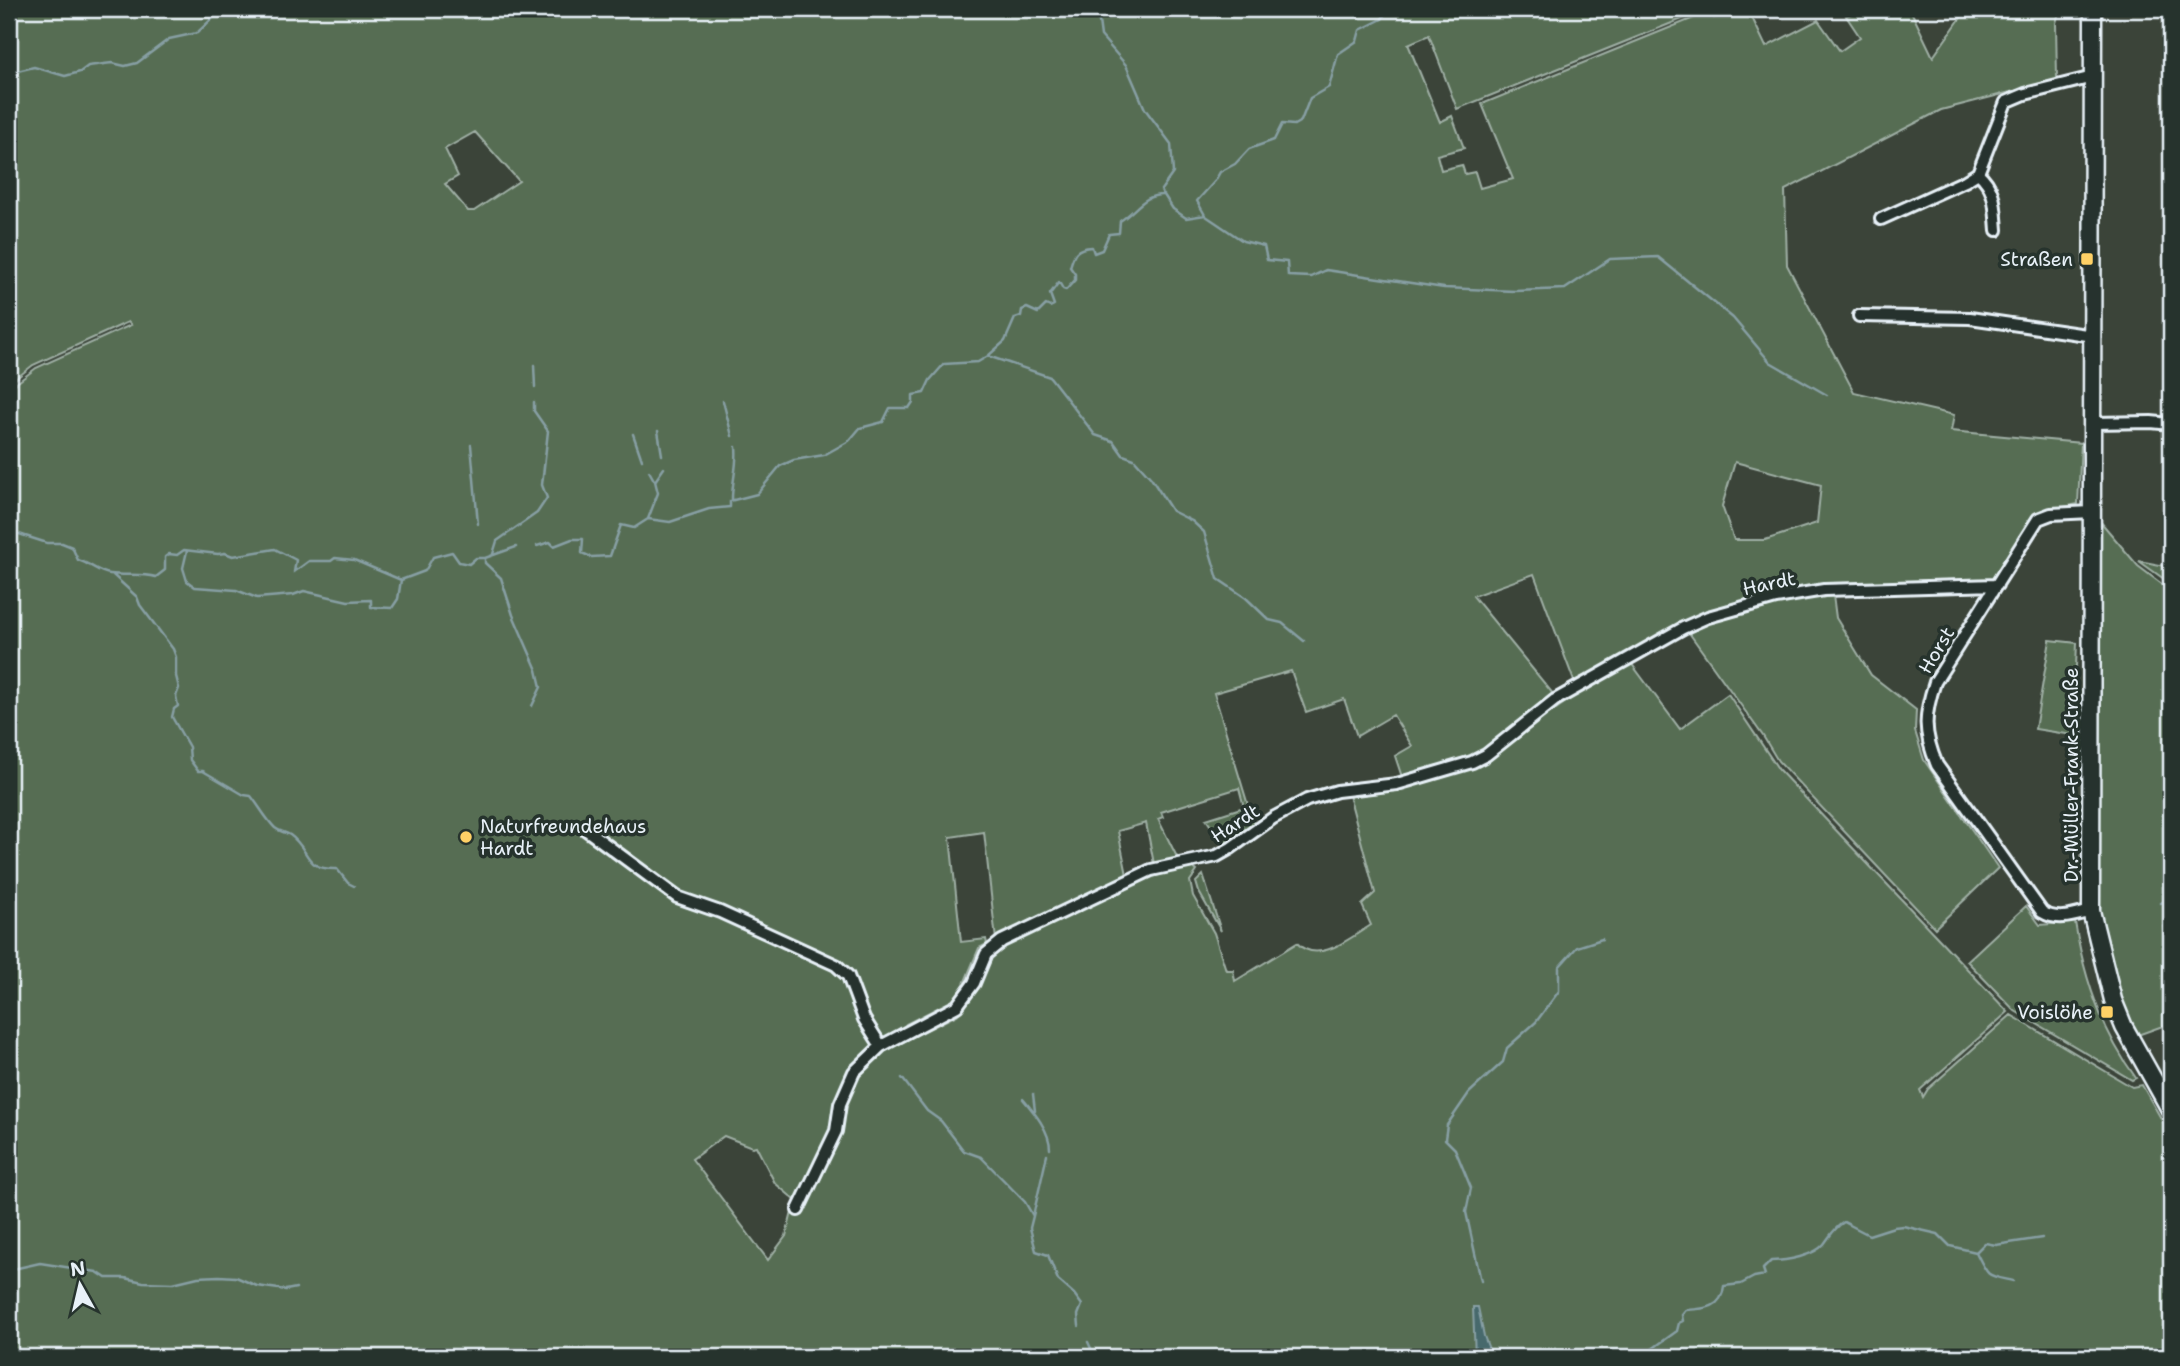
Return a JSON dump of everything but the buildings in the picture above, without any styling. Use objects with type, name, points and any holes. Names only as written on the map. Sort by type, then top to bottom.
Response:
[{"type":"main road","points":[[2093,9],[2093,423]]},
{"type":"main road","name":"Dr.-Müller-Frank-Straße","points":[[2093,423],[2091,911],[2113,1000],[2124,1027],[2164,1083],[2171,1111]]},
{"type":"street","points":[[1881,219],[1978,173],[2006,102],[2025,94],[2093,77]]},
{"type":"street","points":[[1978,173],[1988,181],[1994,195],[1997,230]]},
{"type":"street","points":[[1859,316],[1970,318],[2093,336]]},
{"type":"street","points":[[2093,423],[2171,424]]},
{"type":"street","name":"Horst","points":[[2091,911],[2060,917],[2050,917],[2042,912],[1937,765],[1928,743],[1926,729],[1928,704],[1935,682],[2038,519],[2051,514],[2092,512]]},
{"type":"street","name":"Hardt","points":[[797,1210],[836,1131],[840,1104],[854,1072],[881,1046],[957,1006],[974,983],[986,954],[1002,941],[1152,870],[1216,856],[1273,818],[1316,797],[1337,791],[1397,784],[1472,762],[1486,755],[1555,700],[1683,628],[1708,617],[1776,598],[1824,590],[1997,585]]},
{"type":"street","points":[[586,830],[677,897],[720,912],[836,965],[848,976],[864,1019],[881,1046]]},
{"type":"green space","points":[[9,9],[1707,9],[1457,109],[1429,35],[1408,44],[1440,122],[1452,116],[1464,148],[1437,155],[1441,170],[1462,165],[1465,174],[1475,172],[1480,188],[1513,179],[1482,104],[1711,11],[1714,18],[1748,9],[1766,47],[1818,20],[1840,51],[1860,37],[1846,16],[1863,9],[1910,9],[1933,57],[1967,9],[2060,9],[2056,23],[2057,80],[1941,110],[1785,190],[1787,265],[1854,392],[1954,415],[1951,431],[2081,443],[2078,504],[2035,513],[1995,579],[1838,585],[1783,593],[1642,648],[1574,681],[1534,574],[1473,596],[1554,695],[1480,753],[1402,777],[1395,756],[1412,746],[1393,715],[1357,736],[1344,699],[1306,712],[1291,671],[1214,693],[1254,825],[1226,848],[1206,819],[1244,807],[1239,788],[1161,812],[1163,817],[1158,819],[1178,859],[1154,864],[1146,823],[1118,831],[1127,875],[996,940],[984,832],[950,837],[961,942],[986,939],[987,944],[979,948],[964,984],[953,1000],[906,1024],[889,1049],[957,1015],[974,992],[994,950],[1115,891],[1191,866],[1197,871],[1190,881],[1193,896],[1214,933],[1226,970],[1233,970],[1235,981],[1297,943],[1315,952],[1344,942],[1371,925],[1362,905],[1375,893],[1349,795],[1386,790],[1473,767],[1570,699],[1569,696],[1631,663],[1680,729],[1728,694],[1779,770],[2008,1012],[1920,1090],[1923,1097],[1928,1089],[2011,1015],[2132,1087],[2142,1085],[2171,1136],[2171,1357],[9,1357],[9,389],[36,368],[131,325],[128,322],[33,365],[9,384],[9,54],[12,50],[9,49]],"holes":[[[475,132],[519,181],[474,211],[468,211],[445,184],[458,176],[445,149]],[[1735,462],[1821,485],[1817,523],[1765,540],[1734,540],[1722,506]],[[724,1136],[752,1147],[756,1146],[775,1183],[795,1200],[786,1236],[768,1260],[692,1159]]]},
{"type":"green space","points":[[2094,514],[2138,566],[2171,591],[2171,923],[2163,927],[2171,966],[2171,1023],[2135,1036],[2112,977],[2096,909]]},
{"type":"green space","points":[[2139,561],[2171,567],[2171,584]]},
{"type":"green space","points":[[1833,595],[1836,618],[1871,675],[1916,710],[1915,731],[1924,760],[1998,868],[1935,928],[1778,761],[1687,630],[1759,608]]},
{"type":"green space","points":[[2050,640],[2077,643],[2073,735],[2035,729]]},
{"type":"green space","points":[[1203,875],[1221,931],[1199,892],[1196,882]]},
{"type":"green space","points":[[2026,906],[2040,925],[2075,922],[2096,1004],[2113,1042],[2136,1078],[2132,1080],[2015,1011],[1967,961]]},
{"type":"water","points":[[1473,1307],[1478,1307],[1492,1357],[1475,1357]]},
{"type":"waterway","points":[[9,73],[34,67],[65,76],[80,72],[88,66],[112,63],[125,66],[137,63],[169,39],[197,33],[217,14],[227,10],[246,9]]},
{"type":"waterway","points":[[1086,9],[1099,21],[1101,36],[1126,65],[1145,109],[1171,144],[1173,173],[1161,190],[1163,194]]},
{"type":"waterway","points":[[537,546],[550,542],[554,546],[572,539],[583,539],[582,553],[591,557],[610,556],[621,525],[634,528],[648,519],[670,522],[709,509],[730,507],[730,501],[757,494],[780,466],[794,460],[824,455],[849,441],[860,428],[883,422],[890,408],[909,408],[913,395],[924,393],[930,380],[944,364],[978,362],[1005,341],[1015,318],[1021,316],[1022,310],[1027,308],[1038,313],[1046,305],[1054,305],[1050,294],[1059,282],[1066,290],[1075,280],[1075,274],[1070,267],[1076,252],[1092,247],[1094,253],[1102,250],[1109,234],[1119,233],[1120,221],[1146,200],[1164,195],[1173,209],[1186,218],[1205,215],[1197,201],[1220,172],[1235,164],[1249,149],[1274,140],[1282,124],[1294,125],[1301,121],[1310,98],[1329,87],[1338,54],[1357,41],[1360,30],[1382,19],[1388,9]]},
{"type":"waterway","points":[[1206,216],[1243,241],[1264,246],[1267,260],[1287,262],[1288,276],[1311,277],[1326,270],[1444,288],[1515,291],[1565,289],[1610,259],[1658,257],[1733,318],[1770,362],[1827,395]]},
{"type":"waterway","points":[[988,356],[1050,377],[1095,435],[1113,441],[1123,455],[1134,459],[1151,478],[1172,511],[1192,521],[1204,532],[1218,579],[1246,598],[1269,620],[1282,623],[1304,641]]},
{"type":"waterway","points":[[534,365],[535,387]]},
{"type":"waterway","points":[[723,401],[732,436]]},
{"type":"waterway","points":[[493,554],[497,541],[537,513],[547,498],[542,485],[548,431],[534,411],[534,402]]},
{"type":"waterway","points":[[658,431],[662,455]]},
{"type":"waterway","points":[[633,434],[642,460]]},
{"type":"waterway","points":[[471,445],[478,524]]},
{"type":"waterway","points":[[732,499],[736,447]]},
{"type":"waterway","points":[[648,519],[658,493],[655,481],[664,468]]},
{"type":"waterway","points":[[649,471],[654,480]]},
{"type":"waterway","points":[[9,535],[16,533],[47,543],[62,543],[72,547],[78,560],[106,573],[156,577],[165,570],[165,557],[169,554],[177,555],[184,550],[233,556],[275,549],[296,560],[294,572],[309,561],[331,561],[335,558],[354,560],[401,580],[425,571],[433,557],[452,552],[459,562],[469,564],[476,558],[485,558],[516,547]]},
{"type":"waterway","points":[[187,551],[183,568],[187,581],[195,587],[236,590],[257,598],[293,595],[304,591],[348,601],[371,600],[371,607],[392,608],[398,599],[401,580]]},
{"type":"waterway","points":[[485,558],[485,563],[501,578],[513,615],[537,670],[541,687],[532,706]]},
{"type":"waterway","points":[[113,575],[137,597],[173,649],[179,688],[176,696],[178,706],[172,717],[189,747],[190,760],[198,771],[203,771],[244,795],[251,796],[275,828],[297,841],[313,863],[337,869],[348,883],[354,886]]},
{"type":"waterway","points":[[2161,903],[2171,897]]},
{"type":"waterway","points":[[1481,1281],[1466,1212],[1471,1188],[1455,1149],[1445,1139],[1447,1125],[1469,1093],[1503,1062],[1507,1048],[1536,1022],[1559,991],[1559,967],[1577,947],[1602,939]]},
{"type":"waterway","points":[[902,1078],[927,1111],[941,1121],[964,1151],[981,1157],[1025,1202],[1033,1216],[1030,1228],[1036,1251],[1048,1255],[1058,1280],[1082,1305],[1078,1315],[1079,1326]]},
{"type":"waterway","points":[[1033,1094],[1035,1111]]},
{"type":"waterway","points":[[1023,1099],[1044,1129],[1050,1149]]},
{"type":"waterway","points":[[1033,1216],[1047,1155]]},
{"type":"waterway","points":[[1641,1357],[1677,1331],[1686,1310],[1712,1306],[1720,1299],[1724,1286],[1741,1284],[1765,1275],[1763,1269],[1771,1261],[1792,1259],[1814,1252],[1844,1222],[1869,1235],[1903,1226],[1938,1234],[1950,1246],[1976,1252],[1985,1243],[1996,1245],[2042,1238]]},
{"type":"waterway","points":[[1976,1252],[1989,1274],[2013,1281]]},
{"type":"waterway","points":[[9,1270],[40,1263],[97,1272],[106,1278],[143,1282],[173,1283],[198,1277],[219,1276],[236,1277],[257,1286],[286,1290],[296,1288]]},
{"type":"waterway","points":[[1088,1342],[1095,1357]]},
{"type":"place","name":"Straßen","points":[[2087,259]]},
{"type":"place","name":"Naturfreundehaus Hardt","points":[[466,837]]},
{"type":"place","name":"Voislöhe","points":[[2107,1012]]}]
